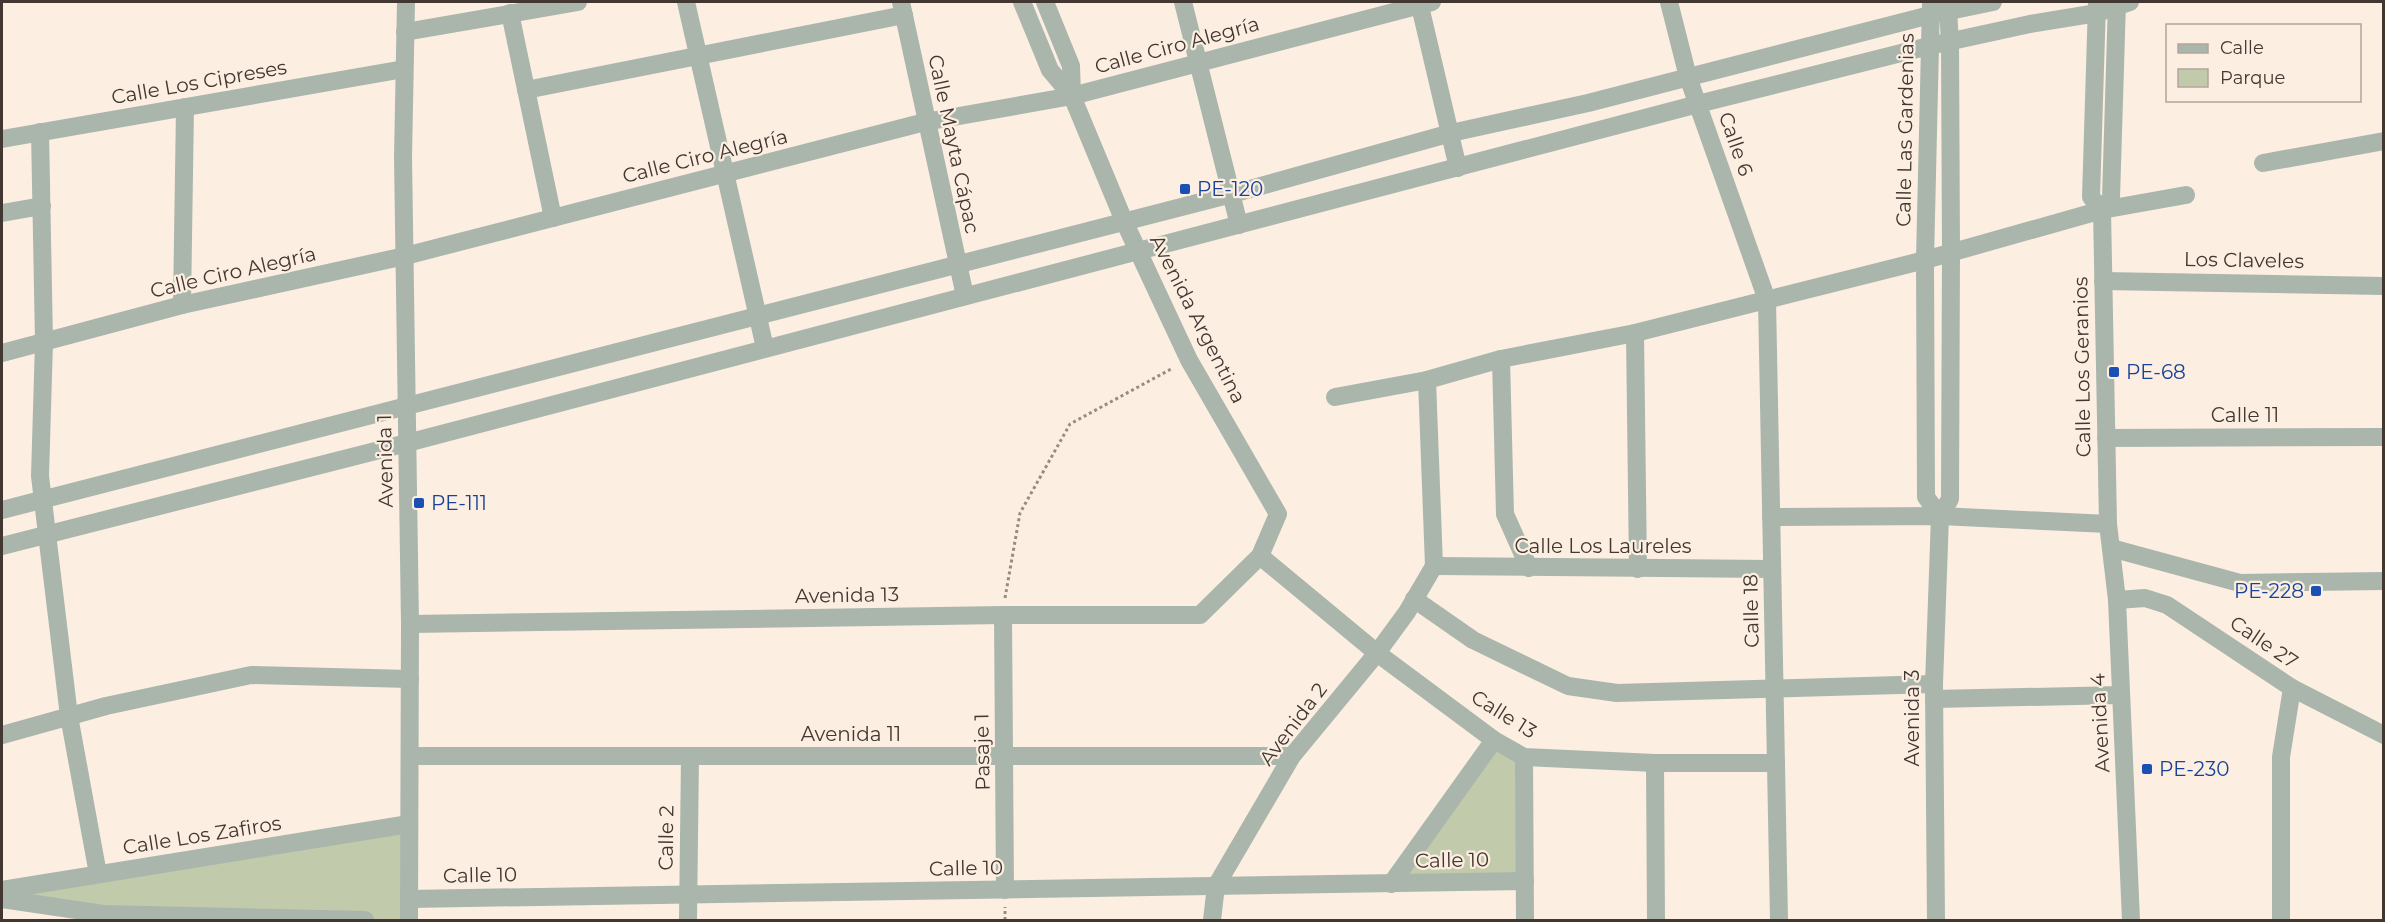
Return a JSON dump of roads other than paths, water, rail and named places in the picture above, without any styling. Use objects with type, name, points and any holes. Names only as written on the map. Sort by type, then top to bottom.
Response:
[{"type":"street","name":"Avenida 1","points":[[406,2],[404,69],[410,624],[409,921]]},
{"type":"street","points":[[405,32],[578,2]]},
{"type":"street","points":[[686,2],[700,55],[765,348]]},
{"type":"street","name":"Avenida Argentina","points":[[1022,2],[1050,70],[1072,96],[1124,221],[1189,360],[1278,514],[1260,556]]},
{"type":"street","name":"Avenida Argentina","points":[[1045,2],[1071,66],[1072,96]]},
{"type":"street","points":[[1183,2],[1239,225]]},
{"type":"street","points":[[1423,2],[1458,168]]},
{"type":"street","name":"Calle Ciro Alegría","points":[[2,353],[182,305],[405,256],[926,122],[1072,96],[1423,2]]},
{"type":"street","name":"Calle 6","points":[[1670,2],[1688,77],[1767,300]]},
{"type":"street","points":[[2,510],[407,404],[1232,194],[1451,133],[1588,103],[1688,77],[1930,8],[1993,2]]},
{"type":"street","points":[[2,546],[407,443],[1698,104],[1929,46],[2121,3]]},
{"type":"street","name":"Calle Los Geranios","points":[[2108,524],[2102,210],[2110,198],[2121,3]]},
{"type":"street","points":[[1946,6],[1950,41],[1952,252]]},
{"type":"street","name":"Calle Los Geranios","points":[[2097,7],[2091,197],[2102,210]]},
{"type":"street","points":[[526,90],[700,55],[902,8]]},
{"type":"street","name":"Calle Mayta Cápac","points":[[902,8],[965,296]]},
{"type":"street","name":"Calle Las Gardenias","points":[[1925,260],[1930,8]]},
{"type":"street","points":[[510,14],[553,218]]},
{"type":"street","name":"Calle Los Cipreses","points":[[2,139],[404,69]]},
{"type":"street","points":[[182,305],[184,107]]},
{"type":"street","points":[[40,132],[44,342],[40,476],[69,716],[98,874]]},
{"type":"street","points":[[2263,163],[2384,141]]},
{"type":"street","points":[[1335,397],[1427,380],[1502,359],[1635,333],[1925,260],[2102,210],[2186,195]]},
{"type":"street","points":[[2,213],[42,206]]},
{"type":"street","name":"Avenida 3","points":[[1936,921],[1934,692],[1940,516],[1950,499],[1952,252]]},
{"type":"street","points":[[1925,260],[1926,497],[1940,516]]},
{"type":"street","name":"Los Claveles","points":[[2103,281],[2208,281],[2384,286]]},
{"type":"street","name":"Calle 18","points":[[1767,300],[1779,921]]},
{"type":"street","points":[[1635,333],[1638,569]]},
{"type":"street","points":[[1502,359],[1505,514],[1529,568]]},
{"type":"street","points":[[1427,380],[1434,566]]},
{"type":"street","name":"Calle 11","points":[[2106,438],[2384,437]]},
{"type":"street","points":[[1771,517],[1940,516],[2108,524]]},
{"type":"street","name":"Avenida 4","points":[[2108,524],[2117,600],[2131,921]]},
{"type":"street","points":[[2111,548],[2240,583],[2384,581]]},
{"type":"street","name":"Avenida 13","points":[[410,624],[1002,615],[1200,615],[1260,556]]},
{"type":"street","name":"Calle 13","points":[[1260,556],[1377,653],[1494,740],[1524,757],[1655,763],[1776,763]]},
{"type":"street","name":"Calle Los Laureles","points":[[1434,566],[1772,569]]},
{"type":"street","name":"Avenida 2","points":[[1212,921],[1215,886],[1292,756],[1377,653],[1434,566]]},
{"type":"street","name":"Calle 27","points":[[2117,600],[2145,598],[2167,604],[2292,688],[2384,735]]},
{"type":"street","points":[[1414,599],[1473,640],[1568,686],[1617,693],[1775,688],[2121,695]]},
{"type":"street","name":"Pasaje 1","points":[[1002,615],[1005,890]]},
{"type":"street","points":[[2,735],[69,716],[251,675],[410,679]]},
{"type":"street","points":[[2281,921],[2281,757],[2292,688]]},
{"type":"street","points":[[1391,884],[1494,740]]},
{"type":"street","name":"Avenida 11","points":[[410,756],[1292,756]]},
{"type":"street","name":"Calle 2","points":[[688,921],[690,756]]},
{"type":"street","points":[[1524,757],[1525,921]]},
{"type":"street","points":[[1655,763],[1656,921]]},
{"type":"street","name":"Calle Los Zafiros","points":[[2,890],[409,824]]},
{"type":"street","name":"Calle 10","points":[[409,899],[1525,881]]},
{"type":"street","points":[[2,898],[103,914],[365,921]]},
{"type":"place","name":"PE-120","points":[[1185,189]]},
{"type":"place","name":"PE-68","points":[[2114,372]]},
{"type":"place","name":"PE-111","points":[[419,503]]},
{"type":"place","name":"PE-228","points":[[2316,591]]},
{"type":"place","name":"PE-230","points":[[2147,769]]}]
